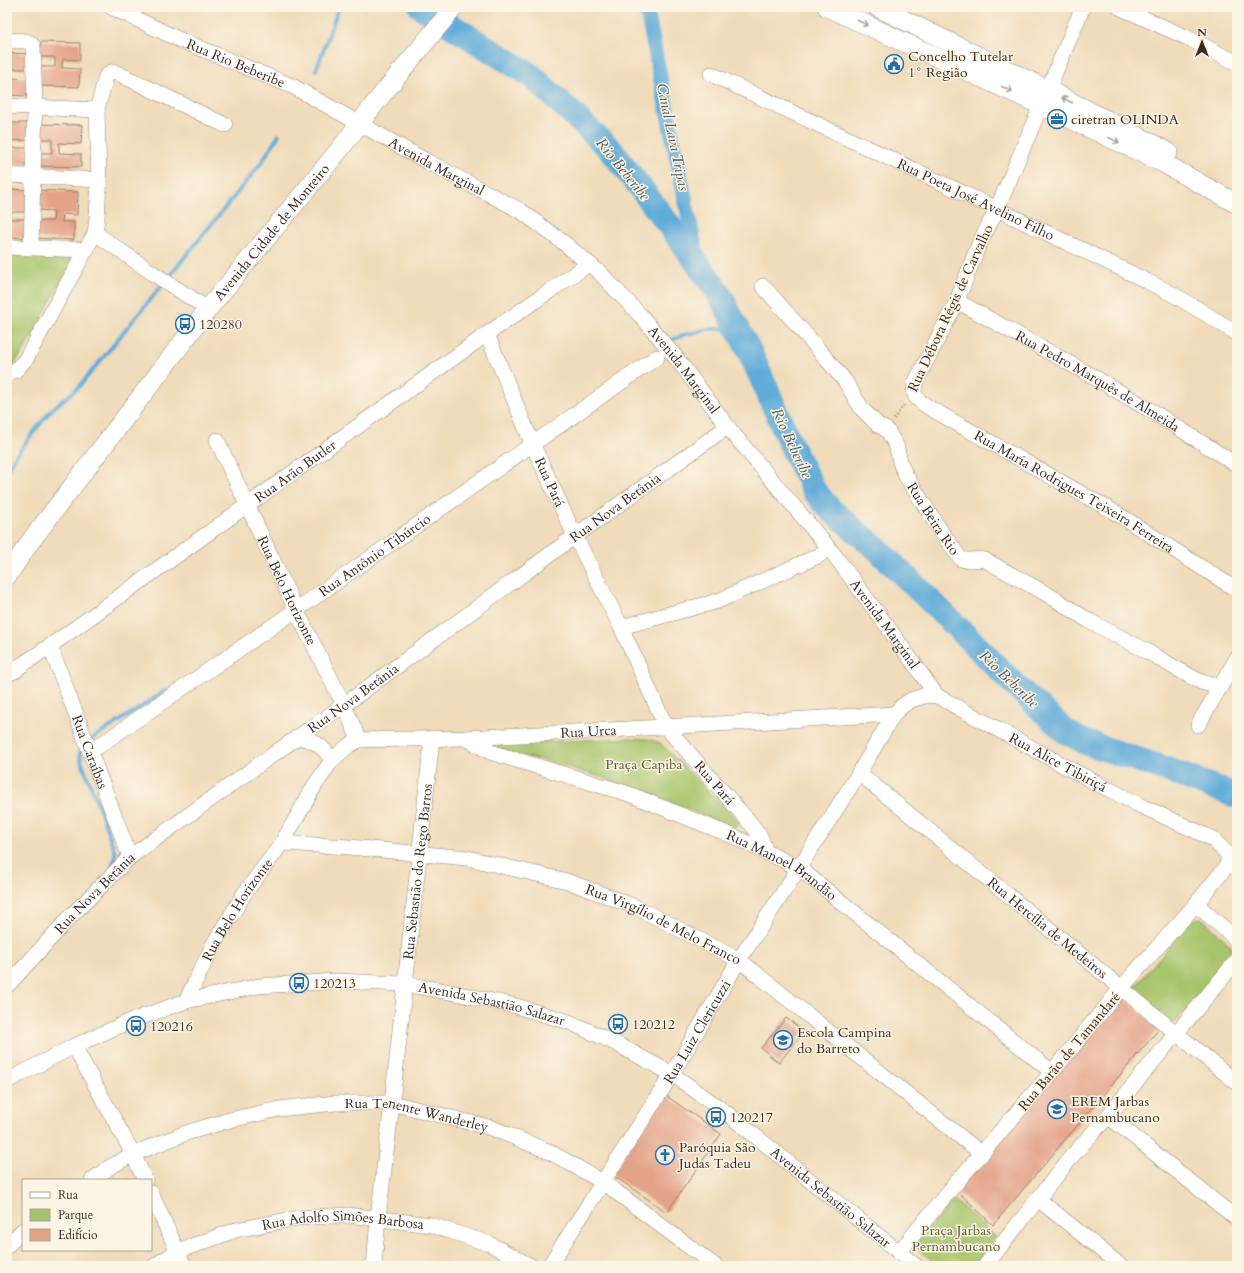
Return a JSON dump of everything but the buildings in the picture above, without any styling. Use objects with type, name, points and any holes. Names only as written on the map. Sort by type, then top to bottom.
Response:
[{"type":"main road","name":"Avenida Cidade de Monteiro","points":[[7,576],[30,542],[208,309],[340,149],[376,102],[454,7]]},
{"type":"main road","points":[[827,7],[1044,97],[1168,152],[1237,192]]},
{"type":"main road","points":[[862,7],[905,27],[944,38]]},
{"type":"main road","points":[[877,7],[944,38],[1044,97],[1237,204]]},
{"type":"street","name":"Rua Rio Beberibe","points":[[111,7],[178,39],[294,87],[359,124]]},
{"type":"street","name":"Rua Débora Régis de Carvalho","points":[[913,391],[916,381],[957,301],[979,244],[997,208],[1083,7]]},
{"type":"street","points":[[1119,7],[1190,39],[1237,63]]},
{"type":"street","points":[[7,41],[26,41],[31,42],[34,46],[34,177],[31,248]]},
{"type":"street","points":[[7,373],[15,371],[26,359],[95,233],[99,180],[97,110],[106,76],[111,72],[117,73],[225,125]]},
{"type":"street","name":"Rua Poeta José Avelino Filho","points":[[711,74],[997,208],[1176,296],[1237,332]]},
{"type":"street","points":[[7,106],[97,110]]},
{"type":"street","name":"Avenida Marginal","points":[[359,124],[521,211],[564,243],[598,272],[641,316],[674,355],[732,431],[832,552],[905,650],[937,696]]},
{"type":"street","points":[[7,176],[99,180]]},
{"type":"street","points":[[95,233],[167,283],[208,309]]},
{"type":"street","points":[[7,247],[87,250]]},
{"type":"street","name":"Rua Arão Butler","points":[[10,672],[50,646],[247,504],[583,268]]},
{"type":"street","name":"Rua Beira Rio","points":[[763,286],[845,381],[862,409],[878,425],[887,430],[896,445],[901,465],[910,482],[944,536],[961,559],[966,561],[980,559],[985,560],[1052,597],[1091,622],[1143,649],[1177,670],[1202,682],[1220,687]]},
{"type":"street","name":"Rua Pedro Marquês de Almeida","points":[[957,301],[1094,377],[1237,464]]},
{"type":"street","name":"Rua Pará","points":[[487,334],[530,439],[575,536],[621,627],[666,727],[752,825],[760,836],[766,852]]},
{"type":"street","name":"Rua Antônio Tibúrcio","points":[[89,751],[296,610],[530,439],[658,357]]},
{"type":"street","name":"Rua Maria Rodrigues Teixeira Ferreira","points":[[913,391],[915,397],[919,401],[1116,513],[1237,590]]},
{"type":"street","name":"Rua Nova Betânia","points":[[7,986],[70,917],[130,857],[344,705],[720,432]]},
{"type":"street","name":"Rua Belo Horizonte","points":[[217,440],[296,610],[344,705],[359,740]]},
{"type":"street","points":[[621,627],[718,601],[820,555]]},
{"type":"street","name":"Rua Caraíbas","points":[[50,646],[130,857]]},
{"type":"street","points":[[1198,725],[1237,658]]},
{"type":"street","points":[[894,714],[911,700],[927,695],[937,696]]},
{"type":"street","name":"Rua Alice Tibiriçá","points":[[937,696],[1072,770],[1138,804],[1211,838],[1224,849]]},
{"type":"street","name":"Rua Urca","points":[[359,740],[466,738],[894,714]]},
{"type":"street","name":"Rua Luiz Clericuzzi","points":[[549,1266],[672,1074],[739,960],[859,773],[894,714]]},
{"type":"street","points":[[298,737],[312,740],[319,744],[332,760],[348,746],[359,740]]},
{"type":"street","name":"Rua Manoel Brandão","points":[[466,738],[490,752],[629,794],[735,837],[799,868],[1052,1072]]},
{"type":"street","name":"Rua Sebastião do Rego Barros","points":[[374,1266],[418,853],[432,739]]},
{"type":"street","name":"Rua Belo Horizonte","points":[[186,1001],[213,945],[246,891],[282,843],[315,785],[332,760]]},
{"type":"street","name":"Rua Hercília de Medeiros","points":[[859,773],[1122,987],[1237,1083]]},
{"type":"street","name":"Rua Virgílio de Melo Franco","points":[[282,843],[348,847],[467,858],[567,881],[636,907],[739,960],[982,1154]]},
{"type":"street","points":[[1224,849],[1237,857]]},
{"type":"street","name":"Rua Barão de Tamandaré","points":[[899,1252],[1122,987],[1196,904],[1226,867],[1229,857],[1224,849]]},
{"type":"street","points":[[1196,904],[1237,940]]},
{"type":"street","points":[[985,1266],[1072,1156],[1108,1116],[1237,960]]},
{"type":"street","name":"Avenida Sebastião Salazar","points":[[7,1081],[74,1046],[128,1022],[186,1001],[259,986],[336,980],[404,984],[450,992],[516,1006],[569,1022],[613,1042],[672,1074],[728,1114],[916,1266]]},
{"type":"street","points":[[74,1046],[133,1154],[145,1179]]},
{"type":"street","name":"Rua Tenente Wanderley","points":[[93,1179],[110,1167],[133,1154],[186,1133],[230,1120],[279,1109],[335,1103],[392,1103],[492,1128],[550,1152],[603,1182],[715,1266]]},
{"type":"street","points":[[1108,1116],[1237,1220]]},
{"type":"street","points":[[152,1195],[184,1266]]},
{"type":"street","points":[[1038,1199],[1121,1266]]},
{"type":"street","name":"Rua Adolfo Simões Barbosa","points":[[154,1266],[178,1251],[236,1230],[298,1218],[348,1215],[432,1225],[490,1244],[531,1266]]},
{"type":"street","points":[[7,1246],[22,1231]]},
{"type":"path","name":"Rua Débora Régis de Carvalho","points":[[887,430],[913,391]]},
{"type":"green space","points":[[7,252],[75,255],[26,347],[12,367],[7,368]]},
{"type":"green space","name":"Praça Capiba","points":[[630,738],[648,739],[660,743],[737,820],[739,823],[738,826],[733,828],[645,791],[555,763],[514,754],[497,747],[499,744]]},
{"type":"green space","points":[[1200,918],[1230,945],[1232,949],[1231,956],[1183,1014],[1173,1022],[1136,992],[1135,987],[1188,924],[1193,920]]},
{"type":"green space","name":"Praça Jarbas Pernambucano","points":[[954,1200],[996,1237],[973,1266],[938,1266],[915,1246]]},
{"type":"waterway","points":[[316,70],[339,7]]},
{"type":"waterway","name":"Rio Beberibe","points":[[421,7],[532,76],[612,151],[682,242],[718,292],[750,352],[796,456],[815,492],[831,510],[877,549],[1021,691],[1066,732],[1087,743],[1157,766],[1237,796]]},
{"type":"waterway","name":"Canal Lava Tripas","points":[[646,7],[699,267]]},
{"type":"waterway","points":[[7,471],[16,455],[51,410],[79,387],[259,166],[279,135]]},
{"type":"waterway","points":[[667,342],[684,335],[707,329],[737,328]]},
{"type":"waterway","points":[[89,741],[167,690]]},
{"type":"waterway","points":[[84,745],[80,752],[81,760],[115,852],[115,858],[112,866]]},
{"type":"place","name":"Concelho Tutelar 1° Região","points":[[894,64]]},
{"type":"place","name":"ciretran OLINDA","points":[[1057,119]]},
{"type":"place","name":"120280","points":[[185,324]]},
{"type":"place","name":"120213","points":[[299,983]]},
{"type":"place","name":"120212","points":[[618,1024]]},
{"type":"place","name":"120216","points":[[136,1026]]},
{"type":"place","name":"Escola Campina do Barreto","points":[[783,1040]]},
{"type":"place","name":"EREM Jarbas Pernambucano","points":[[1057,1109]]},
{"type":"place","name":"120217","points":[[716,1117]]},
{"type":"place","name":"Paróquia São Judas Tadeu","points":[[665,1155]]}]
